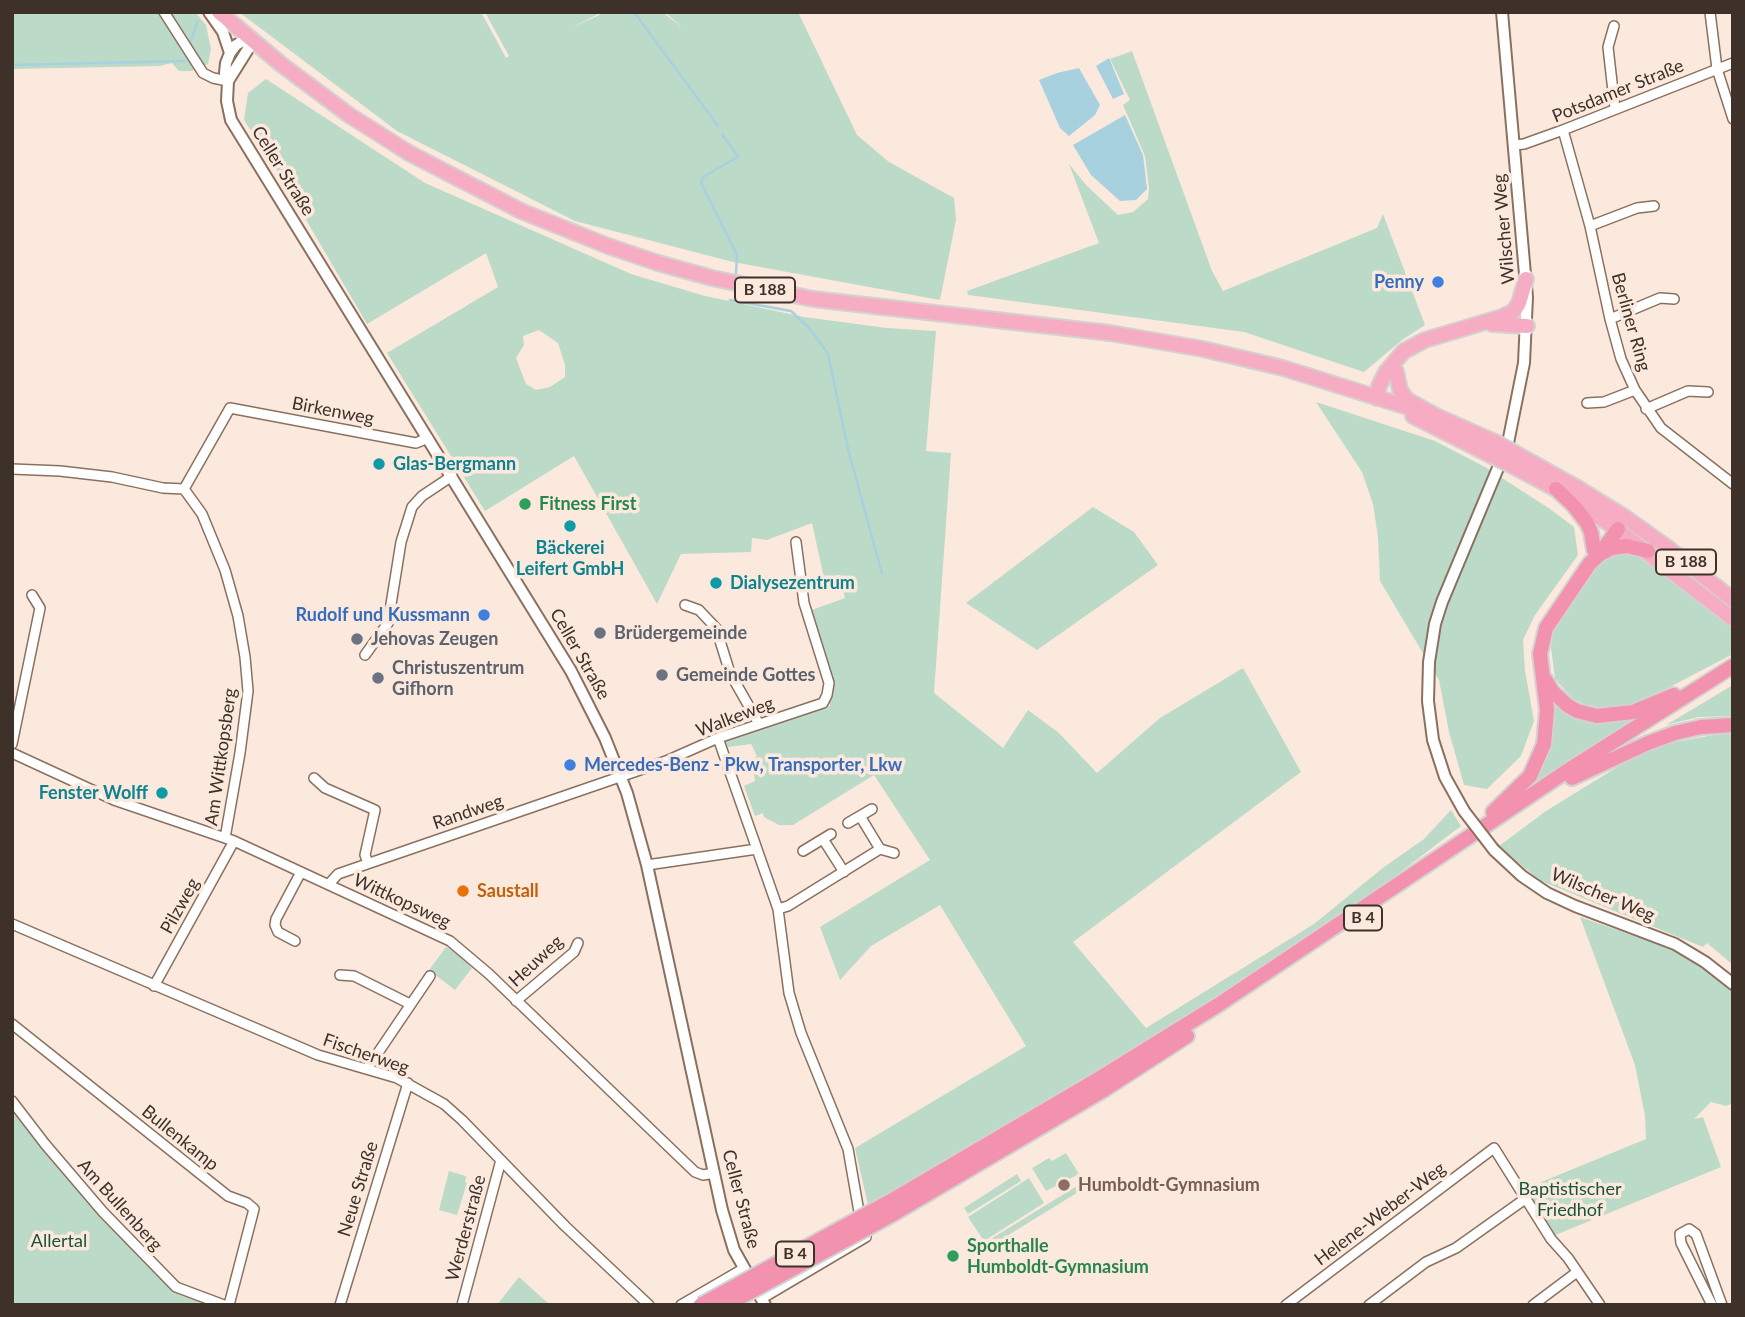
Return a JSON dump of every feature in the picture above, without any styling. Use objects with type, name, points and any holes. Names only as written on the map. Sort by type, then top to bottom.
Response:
[{"type":"highway","points":[[1556,489],[1587,523],[1591,531],[1594,556]]},
{"type":"highway","points":[[1459,843],[1522,785],[1541,755],[1547,722],[1540,663],[1546,628],[1616,527]]},
{"type":"highway","points":[[1594,556],[1612,548],[1627,546],[1648,551]]},
{"type":"highway","points":[[1540,663],[1546,682],[1559,699],[1577,711],[1608,717],[1633,712],[1714,678]]},
{"type":"highway","name":"B 4","points":[[1098,1086],[1459,843],[1733,666]]},
{"type":"highway","name":"B 4","points":[[726,1305],[1098,1086],[1733,676]]},
{"type":"highway","points":[[1572,778],[1675,733],[1701,727],[1733,725]]},
{"type":"highway","name":"B 4","points":[[701,1305],[892,1208]]},
{"type":"main road","name":"B 188","points":[[219,12],[349,114],[440,170],[531,215],[657,263],[712,278],[813,299],[1157,340],[1248,359],[1436,416],[1504,455],[1616,527],[1733,619]]},
{"type":"main road","points":[[1377,398],[1379,386],[1391,371],[1397,357],[1412,346],[1487,323],[1514,311],[1526,279]]},
{"type":"main road","points":[[1502,317],[1514,315],[1527,321]]},
{"type":"main road","points":[[1487,323],[1527,321]]},
{"type":"main road","points":[[1346,388],[1363,385],[1391,371]]},
{"type":"main road","points":[[1391,371],[1407,400],[1436,416]]},
{"type":"main road","name":"B 188","points":[[1377,398],[1504,455],[1613,510],[1638,526],[1733,600]]},
{"type":"main road","points":[[1613,510],[1616,527],[1638,526]]},
{"type":"street","points":[[164,12],[203,73],[213,78],[228,80],[253,41]]},
{"type":"street","name":"Celler Straße","points":[[209,12],[223,32],[230,53],[225,73],[231,120],[422,441],[452,476],[578,681],[596,717],[620,775],[647,865],[728,1231],[743,1269],[763,1302]]},
{"type":"street","name":"Wilscher Weg","points":[[1502,12],[1526,279],[1524,363],[1504,455],[1442,602],[1434,631],[1429,662],[1428,701],[1433,740],[1445,777],[1464,811],[1494,850],[1522,876],[1547,893],[1575,906],[1675,944],[1705,962],[1733,984]]},
{"type":"street","points":[[1710,12],[1717,69],[1733,119]]},
{"type":"street","points":[[1614,26],[1608,47],[1615,109]]},
{"type":"street","points":[[230,53],[243,41],[253,41]]},
{"type":"street","name":"Potsdamer Straße","points":[[1514,145],[1563,130],[1733,63]]},
{"type":"street","name":"Berliner Ring","points":[[1563,130],[1590,226],[1610,319],[1635,390],[1661,428],[1733,484]]},
{"type":"street","points":[[1590,226],[1637,208],[1654,206]]},
{"type":"street","points":[[1610,319],[1661,298],[1674,299]]},
{"type":"street","points":[[1587,404],[1604,402],[1635,390]]},
{"type":"street","points":[[1646,409],[1688,391],[1708,392]]},
{"type":"street","name":"Birkenweg","points":[[184,489],[230,408],[422,441]]},
{"type":"street","points":[[12,469],[99,476],[163,488],[184,489]]},
{"type":"street","points":[[365,655],[388,623],[401,542],[412,507],[422,496],[452,476]]},
{"type":"street","name":"Am Wittkopsberg","points":[[184,489],[202,514],[225,570],[245,657],[248,691],[230,840]]},
{"type":"street","name":"Walkeweg","points":[[620,775],[666,761],[718,738],[823,703],[829,683],[804,603],[796,542]]},
{"type":"street","points":[[12,744],[40,608],[32,595]]},
{"type":"street","points":[[685,605],[699,610],[716,628],[730,673],[759,724]]},
{"type":"street","points":[[718,738],[778,909],[789,993],[801,1033],[848,1149],[862,1229],[866,1237],[763,1302]]},
{"type":"street","name":"Wittkopsweg","points":[[12,753],[154,816],[230,840],[450,941],[460,947],[695,1172],[703,1175],[714,1173]]},
{"type":"street","name":"Randweg","points":[[329,884],[338,874],[620,775]]},
{"type":"street","points":[[314,778],[325,789],[375,810],[365,855],[368,863]]},
{"type":"street","points":[[848,823],[872,809]]},
{"type":"street","points":[[860,816],[880,849],[894,853]]},
{"type":"street","points":[[803,851],[827,837],[844,872]]},
{"type":"street","name":"Pilzweg","points":[[155,986],[230,840]]},
{"type":"street","points":[[647,865],[757,849]]},
{"type":"street","points":[[778,909],[788,906],[880,849]]},
{"type":"street","points":[[295,941],[278,932],[275,919],[301,872]]},
{"type":"street","name":"Fischerweg","points":[[12,924],[318,1055],[408,1083],[444,1104],[565,1226],[649,1305]]},
{"type":"street","name":"Heuweg","points":[[516,1002],[574,952],[578,943]]},
{"type":"street","points":[[340,975],[355,976],[410,1004]]},
{"type":"street","points":[[367,1069],[430,976]]},
{"type":"street","name":"Bullenkamp","points":[[12,1024],[228,1196],[247,1203],[254,1209],[227,1305]]},
{"type":"street","name":"Neue Straße","points":[[340,1305],[408,1083]]},
{"type":"street","name":"Am Bullenberg","points":[[12,1101],[103,1212],[176,1287],[227,1305]]},
{"type":"street","name":"Helene-Weber-Weg","points":[[1286,1305],[1494,1148],[1525,1199]]},
{"type":"street","name":"Werderstraße","points":[[462,1305],[501,1160]]},
{"type":"street","points":[[1369,1305],[1426,1262],[1456,1248],[1525,1199],[1600,1305]]},
{"type":"street","points":[[1712,1305],[1681,1243],[1680,1234],[1689,1228],[1696,1234],[1722,1305]]},
{"type":"street","points":[[681,1305],[743,1269]]},
{"type":"street","points":[[1534,1305],[1577,1272]]},
{"type":"green space","points":[[12,12],[195,12],[206,25],[211,49],[208,64],[191,71],[179,71],[172,63],[160,66],[12,69]]},
{"type":"green space","points":[[239,12],[481,12],[506,58],[509,56],[485,12],[602,12],[571,28],[606,12],[662,12],[683,28],[665,12],[798,12],[857,135],[889,162],[954,198],[956,220],[940,300],[733,262],[575,221],[397,131]]},
{"type":"green space","points":[[1132,51],[1212,271],[1223,291],[1377,228],[1383,214],[1425,325],[1402,340],[1364,372],[1244,332],[968,295],[967,291],[1099,243],[1069,164],[1086,185],[1118,215],[1133,212],[1148,199],[1145,156],[1123,105],[1130,100],[1110,59]]},
{"type":"green space","points":[[266,79],[425,183],[631,274],[705,296],[804,317],[887,328],[936,331],[926,451],[951,453],[934,693],[1003,748],[1028,710],[1059,733],[1097,773],[1160,718],[1243,668],[1301,772],[1073,942],[1146,1028],[1314,924],[1384,867],[1424,839],[1451,810],[1461,826],[1382,889],[1325,928],[1074,1087],[869,1209],[855,1148],[1026,1046],[940,905],[871,946],[840,980],[820,927],[930,860],[874,775],[793,825],[779,825],[764,817],[763,813],[755,816],[744,786],[755,781],[752,760],[757,756],[751,744],[728,747],[725,741],[830,706],[809,611],[845,598],[840,575],[824,578],[812,523],[767,540],[752,538],[751,552],[681,554],[657,604],[574,456],[485,511],[387,353],[498,287],[486,253],[367,324],[278,172],[244,120],[248,93]],"holes":[[[539,330],[558,343],[565,365],[565,377],[550,387],[536,390],[526,384],[516,358],[524,345],[523,336]]]},
{"type":"green space","points":[[1316,402],[1435,441],[1485,467],[1574,527],[1578,555],[1535,615],[1523,640],[1525,671],[1534,721],[1521,756],[1487,789],[1464,785],[1449,732],[1439,680],[1380,581],[1373,504],[1362,472]]},
{"type":"green space","points":[[1093,507],[1134,532],[1158,565],[1037,650],[966,603]]},
{"type":"green space","points":[[1635,551],[1707,604],[1733,627],[1733,654],[1643,701],[1606,710],[1592,707],[1573,699],[1555,679],[1551,647],[1554,631],[1564,611],[1603,558],[1609,553]]},
{"type":"green space","points":[[1733,685],[1733,716],[1699,717],[1666,725]]},
{"type":"green space","points":[[1544,687],[1580,717],[1668,700],[1503,808],[1534,776]]},
{"type":"green space","points":[[1724,733],[1733,735],[1733,965],[1707,943],[1703,947],[1539,880],[1499,846],[1546,811],[1632,758],[1665,744]]},
{"type":"green space","name":"Baptistischer Friedhof","points":[[1580,917],[1675,950],[1696,962],[1733,991],[1733,1103],[1726,1106],[1711,1102],[1694,1119],[1703,1117],[1721,1167],[1553,1236],[1522,1190],[1646,1139],[1645,1116],[1635,1065]]},
{"type":"green space","points":[[446,947],[456,952],[472,968],[455,990],[429,970]]},
{"type":"green space","name":"Allertal","points":[[12,1107],[41,1146],[139,1256],[174,1291],[211,1305],[12,1305]]},
{"type":"green space","points":[[1066,1153],[1079,1174],[1046,1191],[1032,1168],[1049,1158],[1052,1161]]},
{"type":"green space","points":[[449,1171],[466,1176],[467,1183],[457,1215],[439,1210]]},
{"type":"green space","points":[[1017,1174],[1021,1181],[968,1214],[964,1208]]},
{"type":"green space","points":[[1029,1178],[1044,1203],[984,1241],[968,1217]]},
{"type":"green space","points":[[1090,1178],[1093,1183],[984,1250],[981,1245]]},
{"type":"green space","points":[[519,1277],[550,1305],[497,1305]]},
{"type":"water","points":[[1109,58],[1124,94],[1113,99],[1096,66]]},
{"type":"water","points":[[1079,68],[1100,105],[1095,115],[1069,136],[1060,128],[1039,80]]},
{"type":"water","points":[[1125,115],[1143,155],[1147,189],[1136,200],[1120,201],[1091,175],[1073,145]]},
{"type":"waterway","points":[[634,12],[718,126]]},
{"type":"waterway","points":[[191,41],[198,21]]},
{"type":"waterway","points":[[12,65],[185,61]]},
{"type":"waterway","points":[[722,134],[738,157],[703,177],[701,183],[737,255],[736,273]]},
{"type":"waterway","points":[[730,300],[791,311],[810,329],[828,354],[848,449],[882,574]]},
{"type":"place","name":"Penny","points":[[1438,282]]},
{"type":"place","name":"Glas-Bergmann","points":[[379,464]]},
{"type":"place","name":"Fitness First","points":[[525,504]]},
{"type":"place","name":"Bäckerei Leifert GmbH","points":[[570,526]]},
{"type":"place","name":"Dialysezentrum","points":[[716,583]]},
{"type":"place","name":"Rudolf und Kussmann","points":[[484,615]]},
{"type":"place","name":"Brüdergemeinde","points":[[600,633]]},
{"type":"place","name":"Jehovas Zeugen","points":[[357,639]]},
{"type":"place","name":"Gemeinde Gottes","points":[[662,675]]},
{"type":"place","name":"Christuszentrum Gifhorn","points":[[378,678]]},
{"type":"place","name":"Mercedes-Benz - Pkw, Transporter, Lkw","points":[[570,765]]},
{"type":"place","name":"Fenster Wolff","points":[[162,793]]},
{"type":"place","name":"Saustall","points":[[463,891]]},
{"type":"place","name":"Humboldt-Gymnasium","points":[[1064,1185]]},
{"type":"place","name":"Sporthalle Humboldt-Gymnasium","points":[[953,1256]]}]
